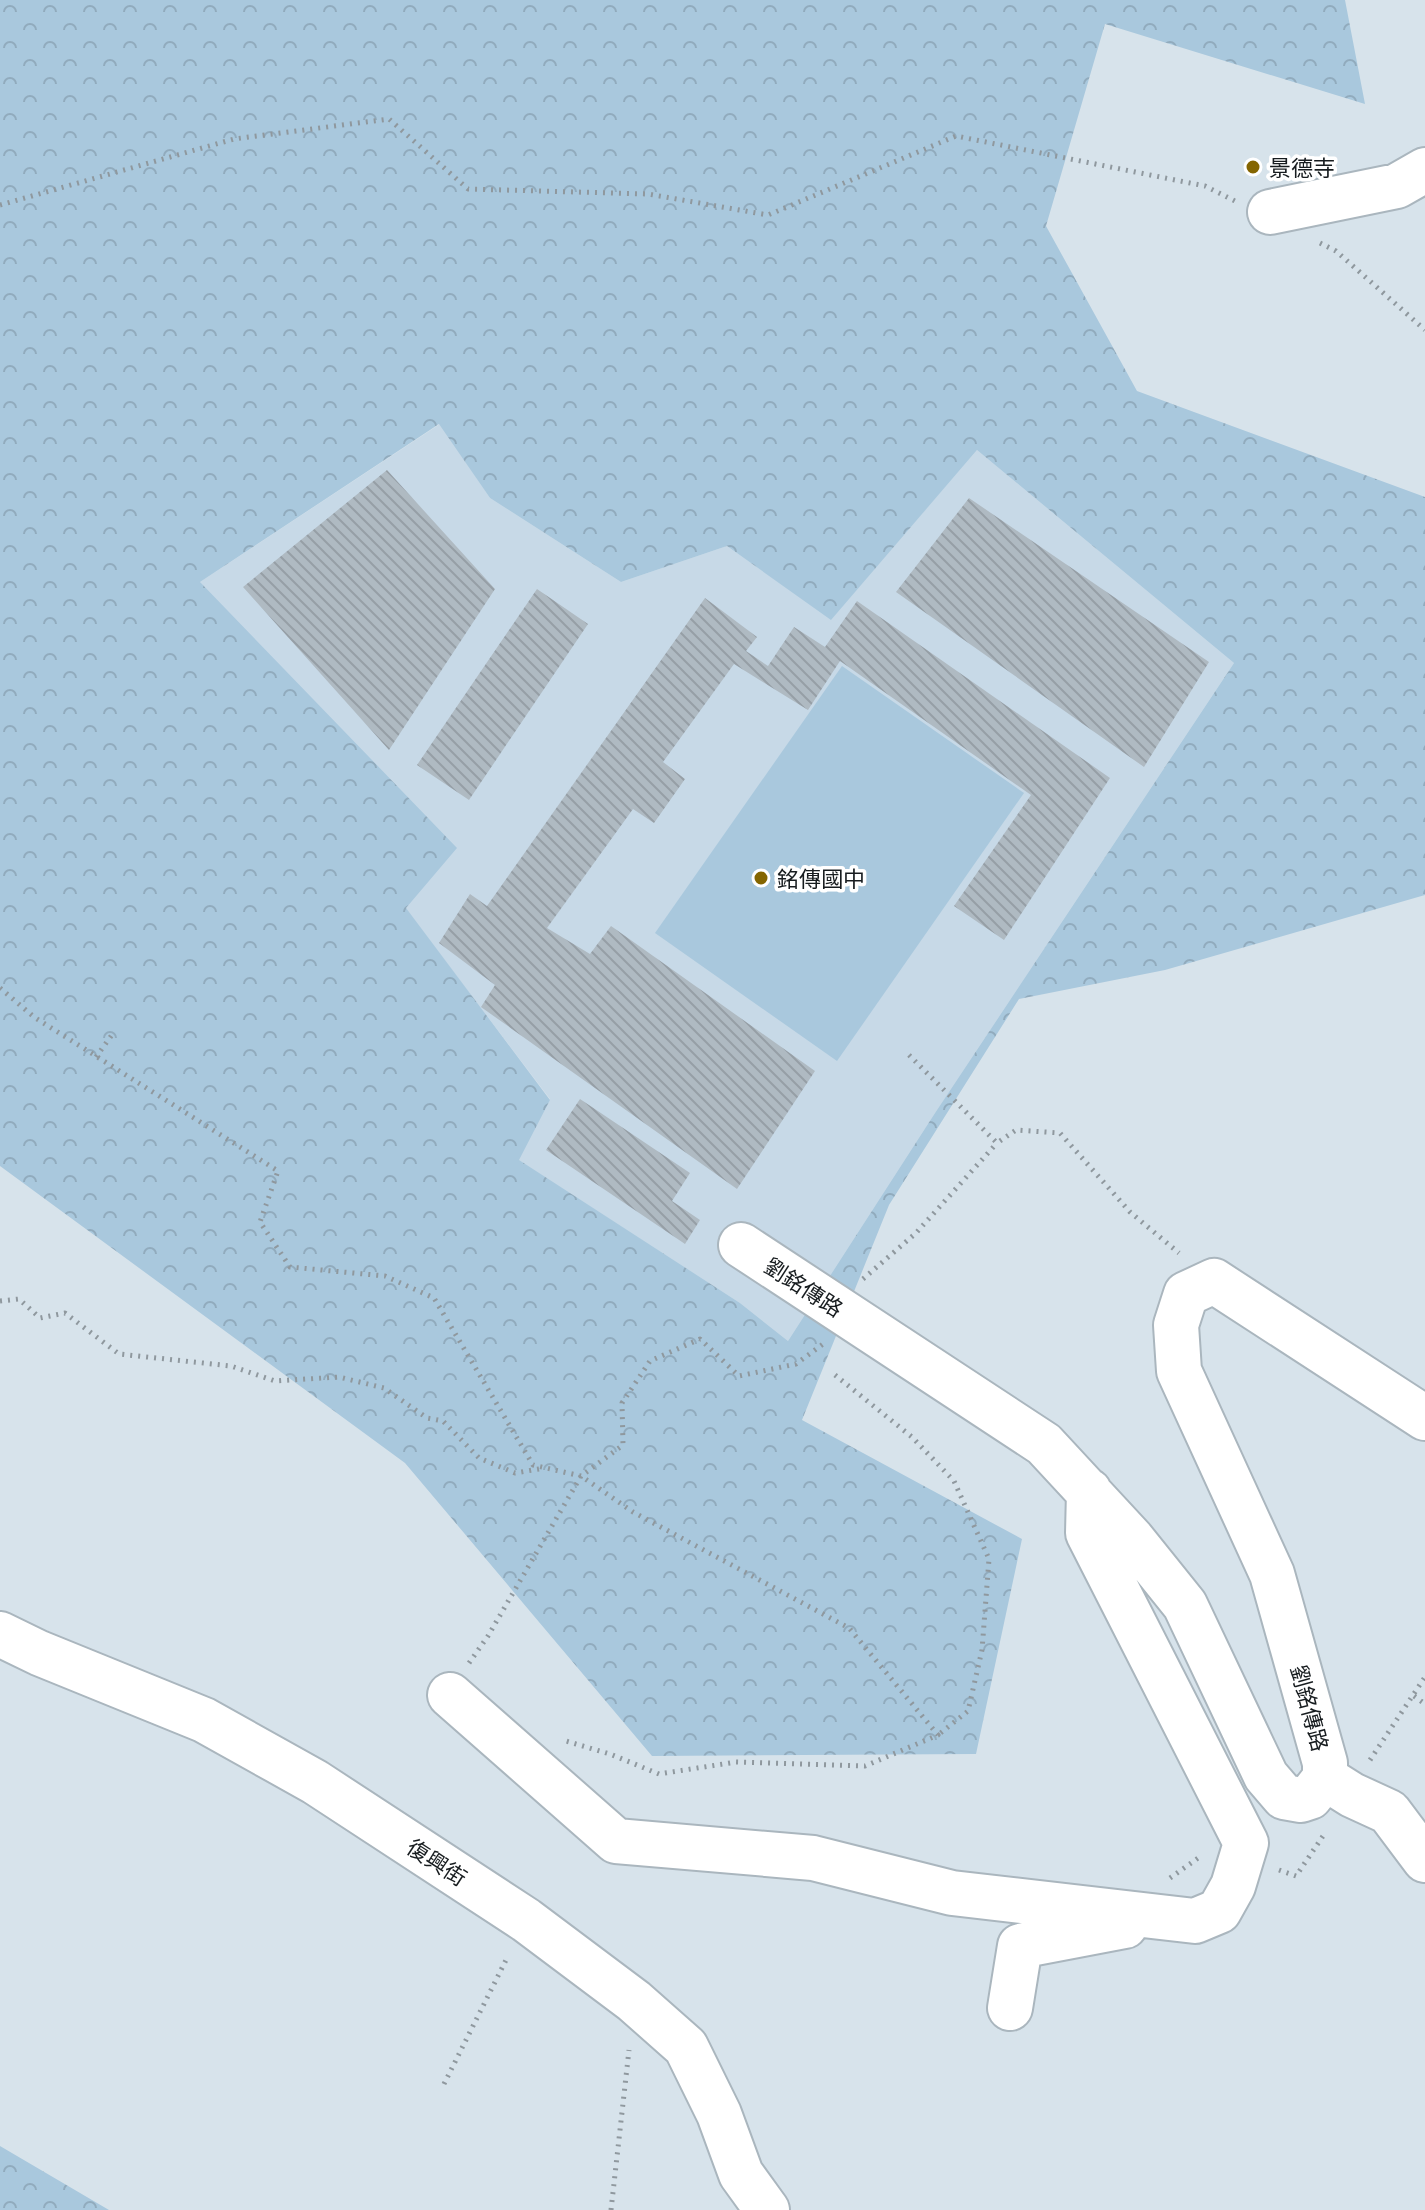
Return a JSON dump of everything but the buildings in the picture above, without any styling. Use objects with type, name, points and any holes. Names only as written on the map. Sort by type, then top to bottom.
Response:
[{"type":"street","points":[[1257,209],[1397,186],[1425,170]]},
{"type":"street","name":"劉銘傳路","points":[[741,1245],[828,1321],[1044,1444],[1132,1539],[1185,1605],[1266,1776],[1284,1797],[1301,1800],[1310,1797],[1325,1778],[1325,1763],[1318,1735],[1272,1574],[1179,1371],[1176,1325],[1186,1294],[1214,1281]]},
{"type":"street","points":[[1214,1281],[1425,1418]]},
{"type":"street","points":[[450,1695],[616,1841],[813,1858],[952,1893],[1195,1921],[1219,1911],[1233,1886],[1246,1843],[1088,1533],[1089,1491]]},
{"type":"street","name":"復興街","points":[[0,1634],[218,1728],[315,1782],[526,1920],[634,2001],[686,2047],[719,2114],[741,2174],[767,2210]]},
{"type":"street","points":[[1325,1778],[1389,1812],[1425,1860]]},
{"type":"street","points":[[1010,2008],[1020,1946],[1168,1917]]},
{"type":"path","points":[[0,205],[234,139],[389,119],[468,189],[648,194],[768,215],[956,136],[1205,186],[1257,209]]},
{"type":"path","points":[[1310,238],[1336,251],[1425,330]]},
{"type":"path","points":[[0,988],[34,1017],[278,1171],[260,1222],[290,1267],[385,1276],[434,1298],[533,1465],[581,1476],[633,1512],[849,1628],[938,1735]]},
{"type":"path","points":[[96,1057],[114,1032]]},
{"type":"path","points":[[909,1055],[997,1143]]},
{"type":"path","points":[[450,1695],[581,1476],[623,1445],[622,1403],[650,1361],[700,1339],[739,1376],[796,1364],[828,1321],[875,1271],[916,1233],[997,1143],[1016,1130],[1060,1133],[1130,1212],[1214,1281]]},
{"type":"path","points":[[0,1301],[19,1299],[40,1318],[65,1313],[119,1354],[231,1366],[275,1381],[339,1377],[384,1388],[427,1418],[443,1421],[479,1458],[515,1473],[545,1468]]},
{"type":"path","points":[[553,1737],[610,1754],[659,1774],[736,1762],[865,1766],[938,1735],[968,1711],[982,1650],[989,1559],[954,1481],[912,1437],[835,1375]]},
{"type":"path","points":[[1425,1677],[1414,1696],[1425,1704]]},
{"type":"path","points":[[444,2084],[526,1920]]},
{"type":"path","points":[[611,2210],[634,2001]]},
{"type":"shaded area","name":"銘傳國中","points":[[440,424],[490,498],[621,582],[727,546],[831,619],[977,450],[1234,663],[935,1113],[788,1341],[740,1303],[518,1160],[550,1099],[405,908],[200,582]]},
{"type":"green space","points":[[0,0],[1345,0],[1365,104],[1105,24],[1046,226],[1137,391],[1425,497],[1425,895],[1165,970],[1019,999],[889,1205],[802,1420],[1022,1539],[976,1754],[652,1756],[405,1463],[0,1166]],"holes":[[[439,424],[490,498],[621,582],[727,546],[831,620],[977,450],[1234,663],[935,1113],[788,1341],[740,1303],[519,1160],[550,1100],[406,908],[457,848],[200,582]]]},
{"type":"green space","points":[[842,666],[1024,793],[837,1061],[655,933]]},
{"type":"green space","points":[[0,2146],[109,2210],[0,2210]]},
{"type":"place","name":"景德寺","points":[[1253,167]]},
{"type":"place","name":"銘傳國中","points":[[761,878]]}]
